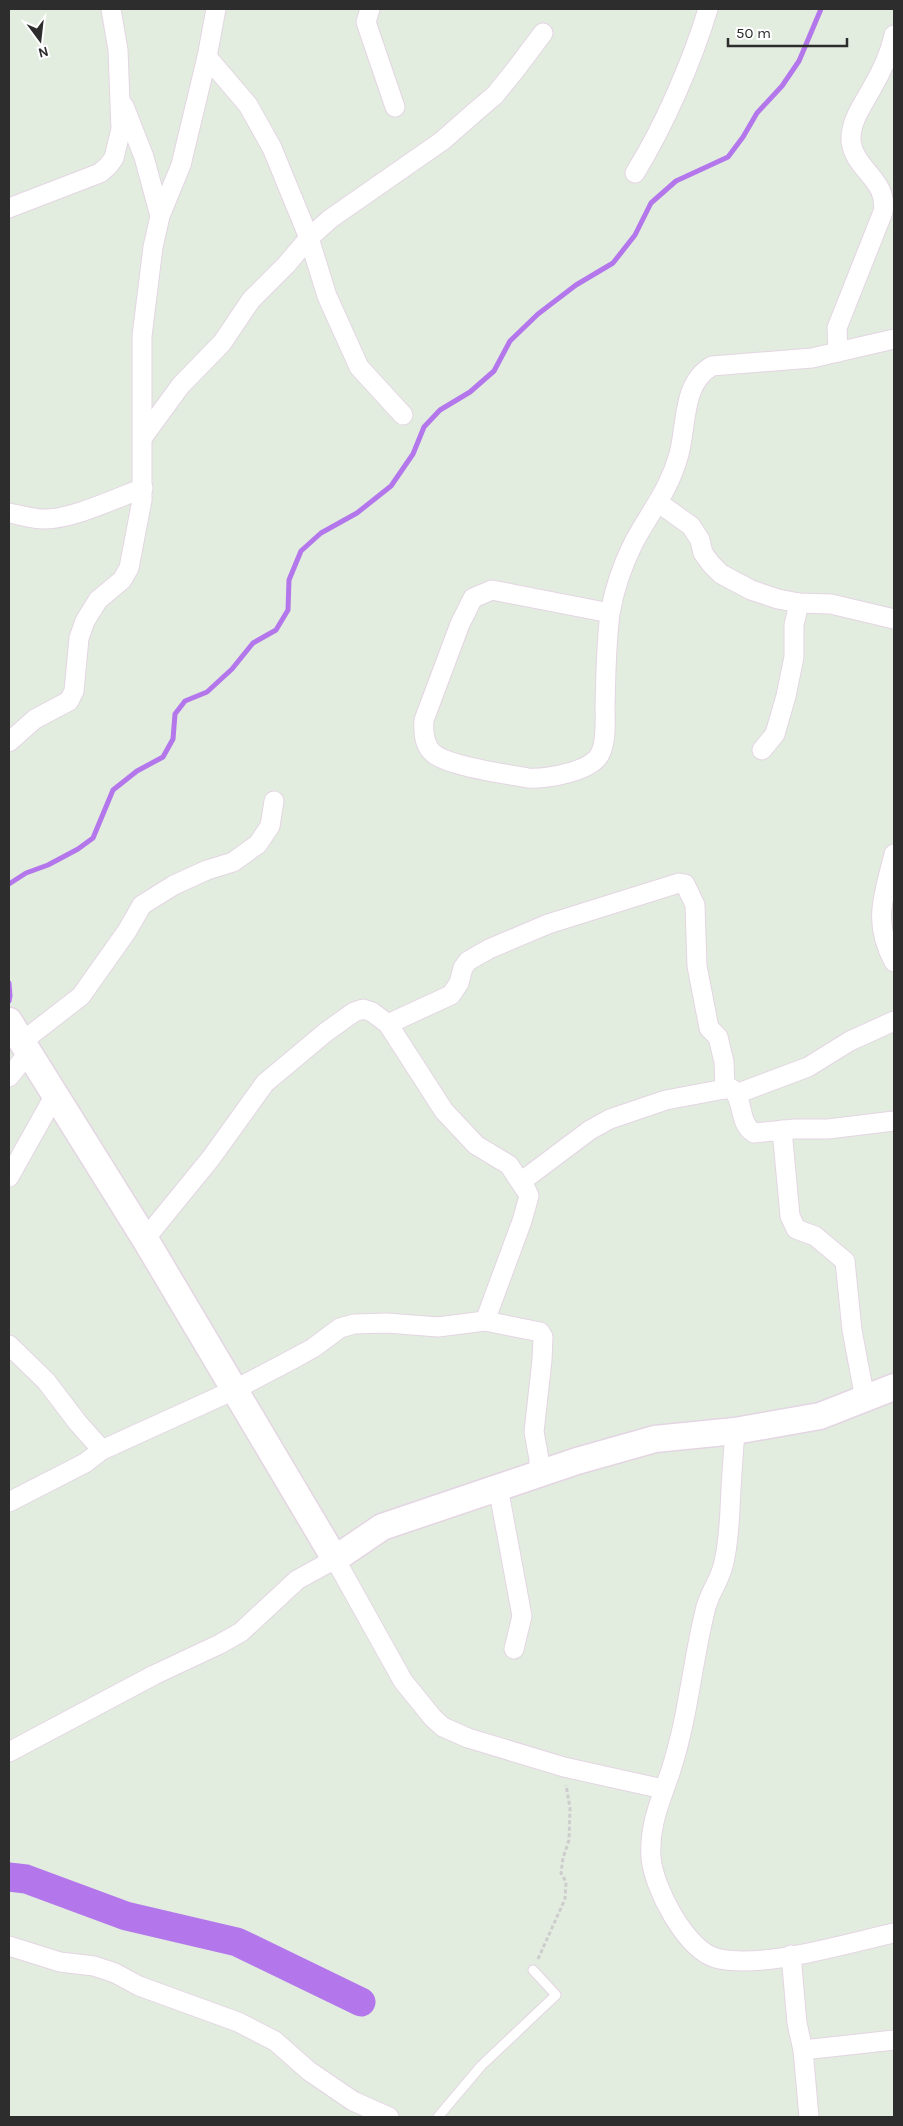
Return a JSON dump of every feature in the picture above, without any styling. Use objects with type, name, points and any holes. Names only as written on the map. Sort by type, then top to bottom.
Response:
[{"type":"street","points":[[9,208],[100,173],[114,158],[120,139],[117,42],[111,9]]},
{"type":"street","points":[[9,742],[35,719],[69,701],[74,691],[79,638],[85,621],[98,600],[122,580],[129,568],[143,488],[142,336],[153,246],[160,216],[181,165],[207,56],[216,9]]},
{"type":"street","points":[[370,9],[366,22],[395,107]]},
{"type":"street","points":[[635,174],[646,155],[686,70],[708,9]]},
{"type":"street","points":[[143,437],[180,384],[222,343],[251,300],[286,265],[308,238],[330,219],[442,141],[476,112],[495,95],[543,33]]},
{"type":"street","points":[[838,352],[837,328],[885,203],[878,185],[855,156],[851,141],[852,127],[856,115],[892,48],[894,35]]},
{"type":"street","points":[[207,56],[248,105],[272,148],[308,238],[327,296],[360,367],[403,415]]},
{"type":"street","points":[[119,92],[144,157],[160,216]]},
{"type":"street","points":[[610,613],[492,590],[472,598],[460,624],[424,720],[423,731],[432,752],[449,761],[528,778],[551,776],[580,769],[591,764],[602,752],[610,613],[624,564],[635,540],[667,488],[679,454],[695,380],[702,371],[712,366],[812,358],[894,339]]},
{"type":"street","points":[[9,513],[52,519],[88,510],[143,488]]},
{"type":"street","points":[[659,503],[691,526],[700,540],[703,553],[721,574],[751,590],[799,603],[831,604],[894,619]]},
{"type":"street","points":[[762,750],[775,734],[786,696],[794,657],[794,625],[799,603]]},
{"type":"street","points":[[9,1077],[21,1038],[81,996],[128,931],[142,905],[174,885],[207,870],[234,862],[258,844],[270,826],[274,801]]},
{"type":"street","points":[[894,854],[881,907],[881,929],[887,950],[894,962]]},
{"type":"street","points":[[388,1024],[451,995],[459,983],[463,968],[468,960],[490,949],[548,924],[679,883],[685,884],[695,905],[696,966],[709,1028],[718,1037],[730,1092],[749,1130],[754,1133],[764,1134],[782,1130],[828,1130],[894,1121]]},
{"type":"street","points":[[145,1239],[222,1145],[265,1083],[326,1032],[354,1012],[363,1009],[372,1012],[388,1024],[444,1111],[476,1145],[509,1165],[529,1196]]},
{"type":"street","points":[[485,1321],[522,1222],[529,1196],[522,1181],[590,1130],[610,1119],[666,1100],[730,1092],[808,1067],[850,1041],[894,1021]]},
{"type":"street","points":[[21,1038],[145,1239],[335,1560],[393,1665],[433,1718],[451,1732],[564,1767],[663,1789]]},
{"type":"street","points":[[9,1177],[56,1095]]},
{"type":"street","points":[[782,1130],[790,1216],[796,1229],[815,1236],[845,1261],[852,1330],[865,1399]]},
{"type":"street","points":[[9,1502],[85,1463],[102,1450],[234,1390],[313,1348],[340,1328],[354,1324],[387,1323],[438,1327],[485,1321],[540,1332],[543,1337],[534,1432],[539,1459],[539,1473]]},
{"type":"street","points":[[9,1346],[46,1381],[78,1423],[102,1450]]},
{"type":"street","points":[[9,1752],[240,1632],[297,1580],[335,1560],[382,1527],[498,1486],[655,1439],[734,1431],[820,1416],[894,1387]]},
{"type":"street","points":[[734,1431],[729,1533],[723,1566],[705,1609],[685,1714],[671,1770],[656,1808],[651,1838],[651,1858],[655,1880],[662,1896],[687,1935],[698,1947],[714,1958],[738,1961],[766,1960],[894,1933]]},
{"type":"street","points":[[498,1486],[522,1616],[514,1649]]},
{"type":"street","points":[[9,1946],[60,1962],[94,1966],[115,1973],[139,1986],[238,2022],[275,2041],[309,2071],[353,2101],[386,2117]]},
{"type":"street","points":[[792,1955],[796,2023],[803,2050],[809,2117]]},
{"type":"street","points":[[803,2050],[894,2040]]},
{"type":"lane","points":[[438,2117],[481,2066],[556,1995],[533,1970]]},
{"type":"path","points":[[533,1970],[565,1898],[566,1882],[561,1873],[563,1858],[570,1840],[570,1808],[564,1767]]},
{"type":"waterway","points":[[9,884],[26,873],[48,865],[78,849],[93,838],[113,790],[137,771],[163,757],[173,739],[175,714],[185,701],[207,692],[232,669],[253,643],[276,630],[288,610],[289,580],[301,551],[321,533],[357,513],[391,486],[413,454],[424,427],[440,410],[470,392],[494,371],[510,341],[538,314],[576,285],[613,263],[635,235],[651,203],[676,181],[728,157],[743,137],[757,113],[782,86],[799,61],[821,9]]},
{"type":"waterway","points":[[9,983],[9,1001]]},
{"type":"waterway","points":[[9,1877],[26,1879],[126,1916],[237,1942],[361,2002]]}]
